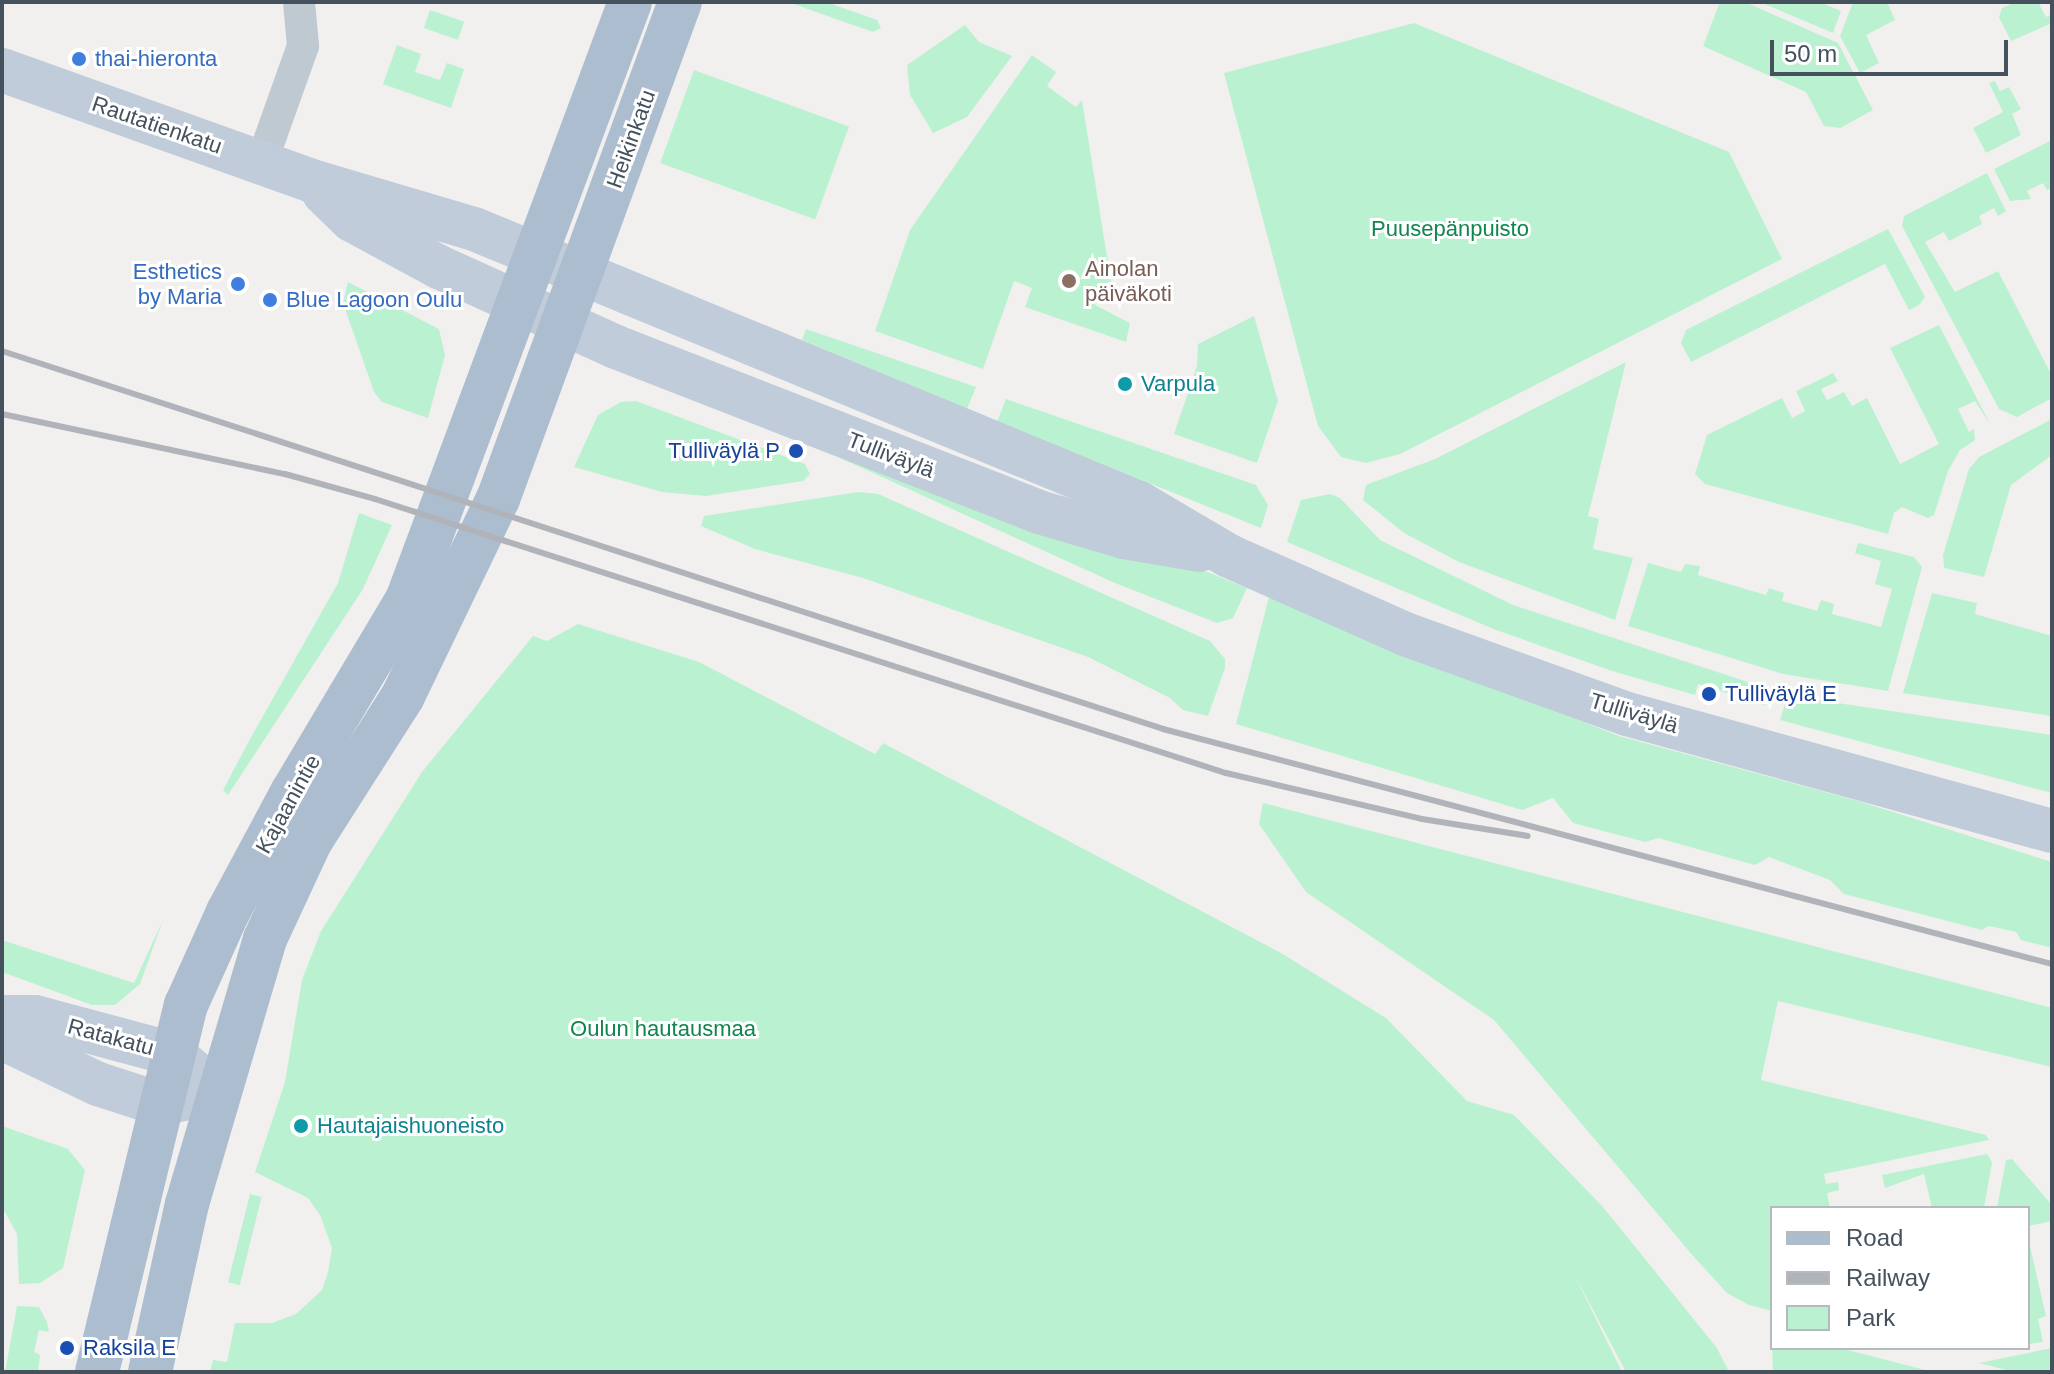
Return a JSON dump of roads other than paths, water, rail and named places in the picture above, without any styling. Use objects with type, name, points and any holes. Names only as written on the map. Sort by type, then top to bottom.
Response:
[{"type":"main road","points":[[537,256],[630,2]]},
{"type":"main road","name":"Heikinkatu","points":[[581,275],[680,2]]},
{"type":"main road","name":"Rautatienkatu","points":[[2,70],[312,181],[474,229],[581,275]]},
{"type":"main road","name":"Rautatienkatu","points":[[312,181],[352,220],[563,325]]},
{"type":"main road","name":"Kajaanintie","points":[[97,1372],[186,1005],[228,912],[407,600],[537,256]]},
{"type":"main road","name":"Kajaanintie","points":[[150,1372],[217,1092],[265,939],[310,842],[403,696],[459,588],[498,499],[581,275]]},
{"type":"main road","name":"Tulliväylä","points":[[581,275],[1139,503],[1229,556],[1405,634],[1627,714],[2052,831]]},
{"type":"main road","name":"Tulliväylä","points":[[563,325],[1039,512],[1124,537],[1229,556]]},
{"type":"main road","name":"Ratakatu","points":[[2,1017],[35,1017],[173,1054],[217,1092]]},
{"type":"main road","name":"Ratakatu","points":[[2,1038],[98,1084],[160,1104],[217,1092]]},
{"type":"street","points":[[262,161],[303,46],[299,2]]},
{"type":"railway","points":[[2,351],[1163,729],[2052,964]]},
{"type":"railway","points":[[2,414],[285,474],[375,499],[1226,773],[1422,819],[1528,836]]},
{"type":"place","name":"thai-hieronta","points":[[79,59]]},
{"type":"place","name":"Ainolan päiväkoti","points":[[1069,281]]},
{"type":"place","name":"Esthetics by Maria","points":[[238,284]]},
{"type":"place","name":"Blue Lagoon Oulu","points":[[270,300]]},
{"type":"place","name":"Varpula","points":[[1125,384]]},
{"type":"place","name":"Tulliväylä P","points":[[796,451]]},
{"type":"place","name":"Tulliväylä E","points":[[1709,694]]},
{"type":"place","name":"Hautajaishuoneisto","points":[[301,1126]]},
{"type":"place","name":"Raksila E","points":[[67,1348]]},
{"type":"park label","name":"Puusepänpuisto","points":[[1450,229]]},
{"type":"park label","name":"Oulun hautausmaa","points":[[663,1029]]}]
